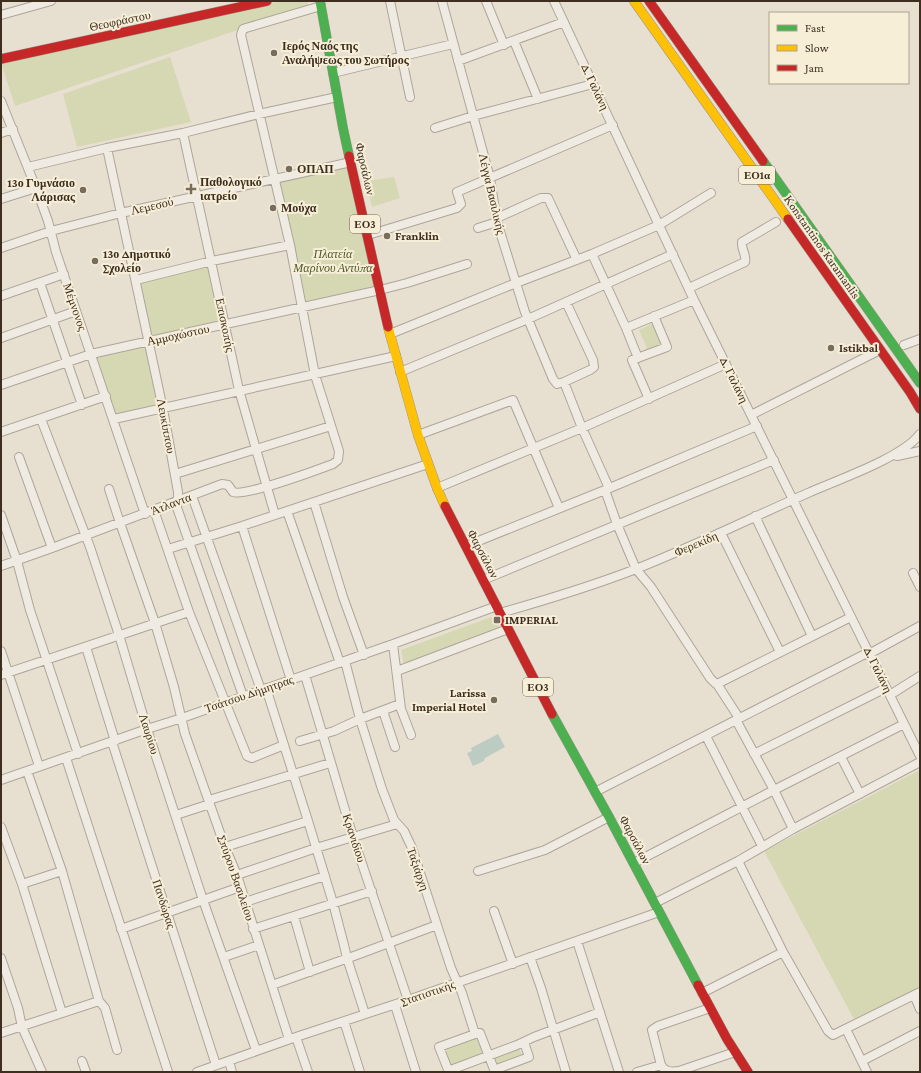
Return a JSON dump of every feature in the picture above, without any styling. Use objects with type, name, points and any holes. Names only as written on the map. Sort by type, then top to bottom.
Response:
[{"type":"main road","name":"Θεοφράστου","points":[[1,59],[267,1]]},
{"type":"main road","name":"Κonstantinos Karamanlis","points":[[634,1],[910,392],[920,409]]},
{"type":"main road","name":"Κonstantinos Karamanlis","points":[[649,1],[920,383]]},
{"type":"main road","name":"Φαρσάλων","points":[[321,4],[337,97],[390,334],[418,436],[437,488],[449,515],[556,722],[634,863],[710,1008],[748,1072]]},
{"type":"street","points":[[1,15],[51,1]]},
{"type":"street","points":[[390,1],[410,97]]},
{"type":"street","name":"Λέγγα Βασιλικής","points":[[442,1],[490,178],[497,220],[528,319],[553,379],[560,383],[582,428],[607,489],[617,524],[636,569],[651,587],[710,678],[717,684],[774,790],[792,829]]},
{"type":"street","points":[[486,1],[504,44]]},
{"type":"street","name":"Δ. Γαλάνη","points":[[554,1],[694,300],[920,756]]},
{"type":"street","points":[[175,474],[331,426],[315,375],[290,245],[241,40],[243,30],[251,26],[321,4]]},
{"type":"street","points":[[458,61],[564,22]]},
{"type":"street","points":[[514,41],[538,99]]},
{"type":"street","points":[[333,73],[453,44]]},
{"type":"street","points":[[435,128],[473,116],[593,84]]},
{"type":"street","points":[[28,167],[337,97]]},
{"type":"street","name":"Μέμνονος","points":[[2,105],[36,188],[51,231],[54,246],[145,514]]},
{"type":"street","points":[[368,235],[457,208],[461,204],[456,192],[613,126]]},
{"type":"street","points":[[1,133],[13,129]]},
{"type":"street","name":"Επισκοπής","points":[[183,133],[239,390],[274,515]]},
{"type":"street","name":"Λευκίππου","points":[[107,148],[163,409],[179,496],[175,502],[243,696]]},
{"type":"street","name":"Λεμεσού","points":[[1,248],[51,231],[122,213],[351,162]]},
{"type":"street","points":[[1,199],[36,188]]},
{"type":"street","points":[[390,334],[592,254],[659,225],[711,193]]},
{"type":"street","points":[[478,228],[541,198],[548,198],[577,260]]},
{"type":"street","points":[[689,288],[745,262],[741,245],[742,242],[776,222]]},
{"type":"street","points":[[136,280],[212,261],[290,245]]},
{"type":"street","points":[[592,254],[638,358]]},
{"type":"street","points":[[400,372],[528,319],[673,254]]},
{"type":"street","name":"Αμμοχώστου","points":[[1,385],[91,354],[380,290],[408,283],[467,264]]},
{"type":"street","points":[[1,296],[64,274]]},
{"type":"street","points":[[40,283],[82,405]]},
{"type":"street","points":[[626,328],[694,300]]},
{"type":"street","points":[[560,383],[590,370],[594,365],[566,302]]},
{"type":"street","points":[[1,338],[76,311]]},
{"type":"street","points":[[649,399],[632,360],[667,346],[654,316]]},
{"type":"street","points":[[904,345],[920,339]]},
{"type":"street","points":[[751,415],[880,350]]},
{"type":"street","points":[[114,419],[396,356]]},
{"type":"street","points":[[437,488],[582,428],[726,364]]},
{"type":"street","points":[[1,432],[106,396]]},
{"type":"street","points":[[418,436],[513,400],[559,508]]},
{"type":"street","name":"Λαυρίου","points":[[41,418],[120,635],[147,729],[203,900],[256,1050]]},
{"type":"street","name":"Άτλαντα","points":[[1,566],[145,514],[222,484],[228,485],[233,492],[236,493],[266,486],[333,464],[338,460],[339,450],[331,426]]},
{"type":"street","points":[[466,546],[757,426]]},
{"type":"street","name":"Φερεκίδη","points":[[498,610],[607,580],[636,569],[885,459],[910,444],[920,434]]},
{"type":"street","name":"Φερεκίδη","points":[[885,459],[920,451]]},
{"type":"street","points":[[19,457],[52,548]]},
{"type":"street","points":[[483,580],[774,460]]},
{"type":"street","points":[[168,549],[287,512],[428,464]]},
{"type":"street","name":"Σπύρου Βασιλείου","points":[[109,489],[155,623],[174,687],[186,738],[225,847],[237,875],[272,985],[308,1072]]},
{"type":"street","points":[[192,496],[294,774],[333,903],[346,958],[365,1014]]},
{"type":"street","points":[[314,502],[343,597],[364,655]]},
{"type":"street","points":[[154,510],[189,612],[244,752],[249,758],[284,745]]},
{"type":"street","name":"Ταξιάρχη","points":[[287,512],[342,662],[382,789],[392,816],[404,831],[412,848],[475,1034],[480,1033],[494,1071]]},
{"type":"street","points":[[1,515],[17,561],[30,610],[78,754]]},
{"type":"street","points":[[756,516],[812,636]]},
{"type":"street","points":[[242,526],[291,680]]},
{"type":"street","points":[[720,533],[780,652]]},
{"type":"street","points":[[913,573],[920,587]]},
{"type":"street","name":"Τσάτσου Δήμητρας","points":[[1,779],[78,754],[393,644],[498,610]]},
{"type":"street","points":[[5,674],[189,612]]},
{"type":"street","points":[[717,684],[851,617]]},
{"type":"street","points":[[595,792],[920,626]]},
{"type":"street","points":[[397,671],[508,629]]},
{"type":"street","points":[[393,644],[400,704],[411,735]]},
{"type":"street","name":"Πανδώρας","points":[[86,647],[166,912],[216,1065]]},
{"type":"street","points":[[1,651],[5,674],[40,766]]},
{"type":"street","name":"Κρανιδίου","points":[[305,675],[353,837],[408,1000]]},
{"type":"street","points":[[754,754],[920,676]]},
{"type":"street","points":[[300,741],[340,729],[360,719],[400,704]]},
{"type":"street","points":[[383,711],[395,747]]},
{"type":"street","points":[[634,863],[904,724]]},
{"type":"street","points":[[706,736],[762,846]]},
{"type":"street","points":[[841,757],[860,794]]},
{"type":"street","points":[[66,758],[168,1072]]},
{"type":"street","name":"Στατιστικής","points":[[197,1072],[256,1050],[513,964],[577,941],[657,908],[792,829],[920,762]]},
{"type":"street","points":[[176,815],[210,802],[330,763]]},
{"type":"street","points":[[27,771],[62,871],[99,1001],[105,1008],[117,1050]]},
{"type":"street","points":[[478,871],[545,850],[609,817]]},
{"type":"street","points":[[225,847],[308,821]]},
{"type":"street","points":[[237,875],[316,848],[398,824]]},
{"type":"street","points":[[1,827],[22,884],[62,1013]]},
{"type":"street","points":[[738,860],[783,952],[828,1031],[833,1035],[917,994],[920,1009]]},
{"type":"street","points":[[22,884],[62,871]]},
{"type":"street","points":[[245,902],[325,876]]},
{"type":"street","points":[[121,929],[240,887]]},
{"type":"street","points":[[254,928],[372,891]]},
{"type":"street","points":[[494,911],[513,964]]},
{"type":"street","points":[[294,916],[310,972]]},
{"type":"street","points":[[272,985],[437,925]]},
{"type":"street","points":[[577,941],[619,1072]]},
{"type":"street","points":[[224,958],[259,945]]},
{"type":"street","points":[[702,993],[783,952]]},
{"type":"street","points":[[530,957],[541,988],[566,1072]]},
{"type":"street","points":[[1,958],[18,1008],[22,1027],[42,1072]]},
{"type":"street","points":[[1,1033],[99,1001]]},
{"type":"street","points":[[395,1004],[416,1072]]},
{"type":"street","points":[[710,1008],[655,1027],[652,1030],[661,1065],[664,1069],[670,1072],[679,1071],[735,1052]]},
{"type":"street","points":[[475,1034],[440,1047],[448,1072],[524,1042],[534,1036],[600,1012]]},
{"type":"street","points":[[344,1021],[360,1072]]},
{"type":"street","points":[[846,1029],[867,1072]]},
{"type":"street","points":[[862,1061],[920,1031]]},
{"type":"street","points":[[494,1071],[529,1058],[524,1042]]},
{"type":"street","points":[[82,1061],[86,1072]]},
{"type":"street","points":[[228,1061],[232,1072]]},
{"type":"street","points":[[638,1072],[661,1065]]},
{"type":"green space","points":[[280,1],[308,1],[308,6],[15,106],[1,63],[1,62]]},
{"type":"green space","points":[[170,57],[191,122],[77,147],[63,94]]},
{"type":"green space","name":"Πλατεία Μαρίνου Αντύπα","points":[[347,166],[376,289],[307,306],[280,182]]},
{"type":"green space","points":[[394,177],[400,198],[372,207],[366,181]]},
{"type":"green space","points":[[212,261],[225,325],[149,342],[163,409],[114,419],[91,354],[148,341],[136,280]]},
{"type":"green space","points":[[660,320],[671,344],[649,353],[639,330]]},
{"type":"green space","points":[[494,616],[500,629],[404,664],[401,650]]},
{"type":"green space","points":[[920,770],[920,986],[855,1021],[764,851]]},
{"type":"green space","points":[[479,1038],[484,1052],[483,1055],[452,1066],[450,1065],[445,1051]]},
{"type":"green space","points":[[519,1048],[521,1057],[496,1064],[493,1058],[494,1057]]},
{"type":"shaded area","points":[[498,734],[505,747],[485,758],[484,761],[473,766],[467,753],[472,751],[471,748]]},
{"type":"traffic: fast","points":[[320,1],[349,156]]},
{"type":"traffic: fast","points":[[763,161],[920,383]]},
{"type":"traffic: fast","points":[[552,714],[609,817],[698,985]]},
{"type":"traffic: slow","points":[[634,1],[788,219]]},
{"type":"traffic: slow","points":[[388,327],[418,435],[445,506]]},
{"type":"traffic: jam","points":[[1,59],[267,1]]},
{"type":"traffic: jam","points":[[649,1],[763,161]]},
{"type":"traffic: jam","points":[[349,156],[388,327]]},
{"type":"traffic: jam","points":[[788,219],[910,392],[920,409]]},
{"type":"traffic: jam","points":[[445,506],[552,714]]},
{"type":"traffic: jam","points":[[698,985],[727,1039],[748,1072]]},
{"type":"place","name":"Ιερός Ναός της Αναλήψεως του Σωτήρος","points":[[274,53]]},
{"type":"place","name":"ΟΠΑΠ","points":[[289,169]]},
{"type":"place","name":"Παθολογικό ιατρείο","points":[[191,189]]},
{"type":"place","name":"13ο Γυμνάσιο Λάρισας","points":[[83,190]]},
{"type":"place","name":"Μούχα","points":[[273,208]]},
{"type":"place","name":"Franklin","points":[[387,236]]},
{"type":"place","name":"13ο Δημοτικό Σχολείο","points":[[95,261]]},
{"type":"place","name":"Istikbal","points":[[831,348]]},
{"type":"place","name":"IMPERIAL","points":[[497,620]]},
{"type":"place","name":"Larissa Imperial Hotel","points":[[494,700]]}]
